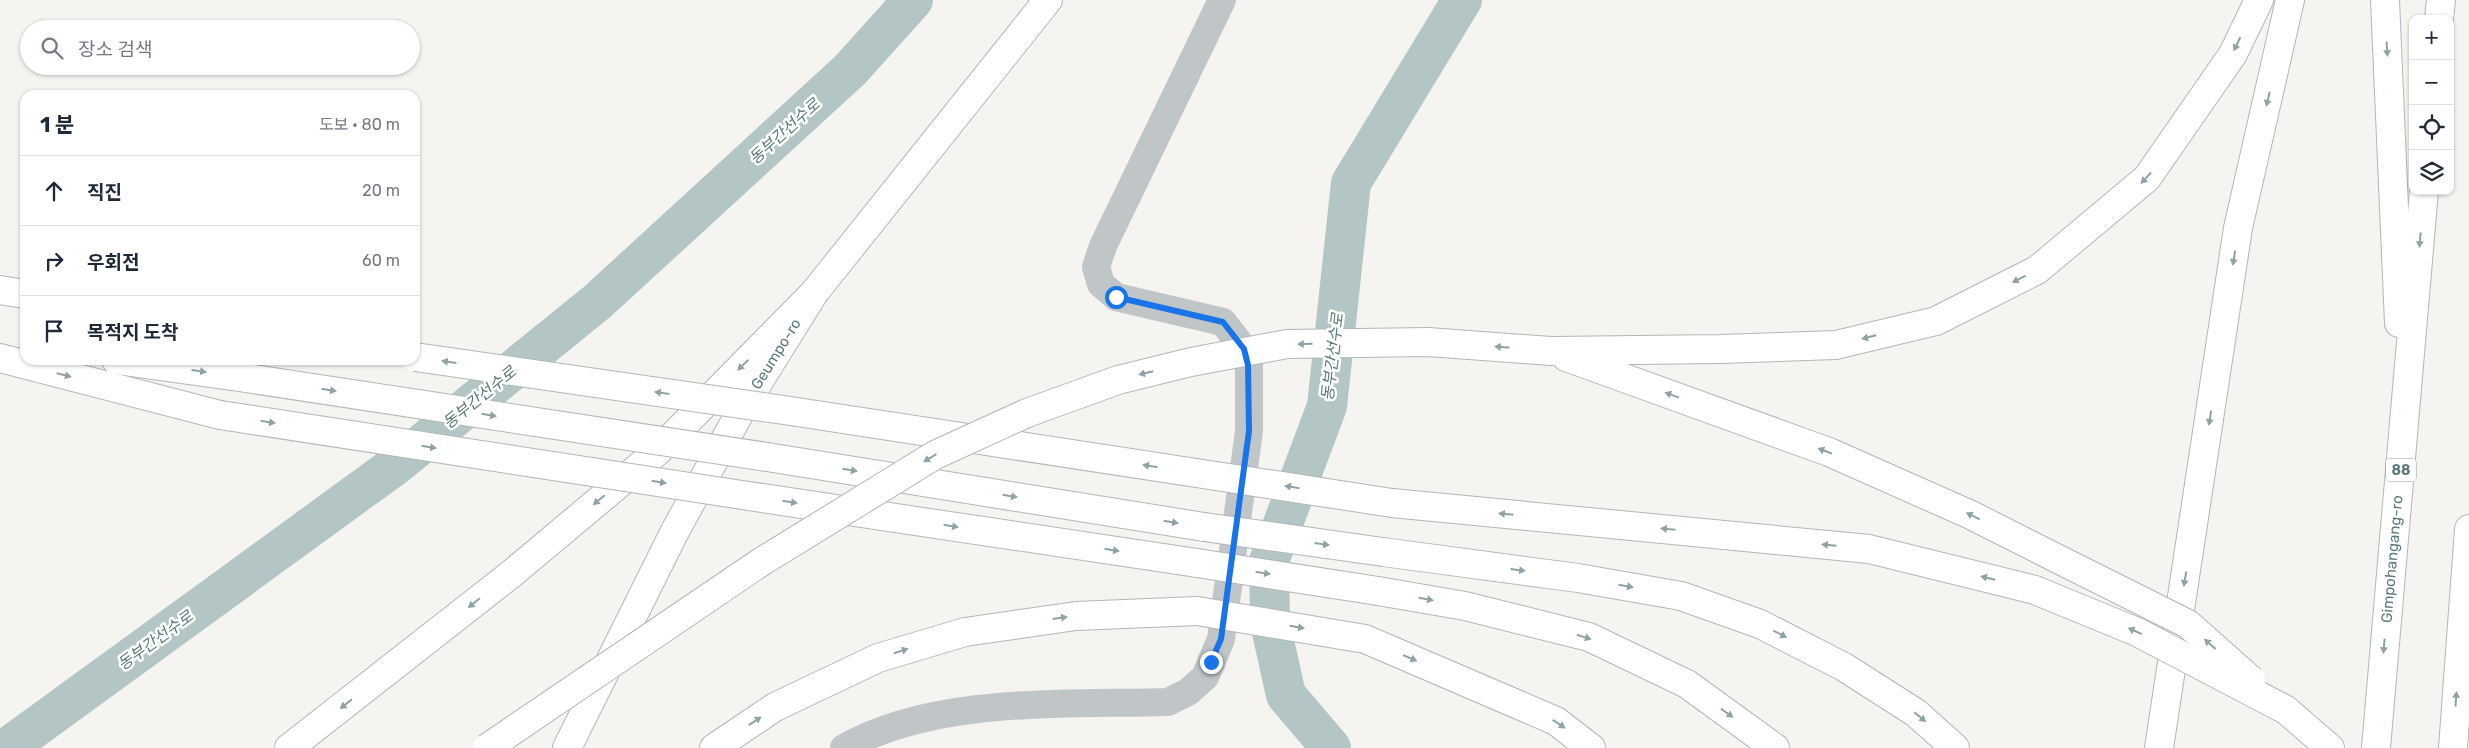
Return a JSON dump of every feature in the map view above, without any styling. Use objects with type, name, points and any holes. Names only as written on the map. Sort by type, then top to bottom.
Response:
[{"type":"main road","name":"Geumpo-ro","points":[[567,748],[674,532],[743,407],[814,293],[1048,0]]},
{"type":"main road","points":[[487,748],[778,552],[935,455],[1036,409],[1118,380],[1191,362],[1287,344],[1428,342],[1551,351],[1721,350],[1836,345],[1936,321],[2037,270],[2147,178],[2233,54],[2259,0]]},
{"type":"main road","points":[[2159,748],[2238,228],[2290,0]]},
{"type":"main road","points":[[2385,0],[2404,436]]},
{"type":"main road","points":[[2439,15],[2441,0]]},
{"type":"main road","name":"Gimpohangang-ro","points":[[2376,748],[2424,195]]},
{"type":"main road","points":[[0,290],[20,293]]},
{"type":"main road","points":[[289,748],[510,574],[658,451],[814,293]]},
{"type":"main road","points":[[0,344],[20,346]]},
{"type":"main road","points":[[1551,351],[1829,452],[1971,515],[2188,624],[2330,748]]},
{"type":"main road","points":[[0,358],[20,363]]},
{"type":"main road","points":[[420,359],[796,412],[1392,503],[1869,549],[2035,590],[2137,632],[2286,710]]},
{"type":"main road","points":[[27,365],[220,415],[1197,563],[1465,606],[1589,637],[1687,684],[1775,748]]},
{"type":"main road","points":[[152,365],[767,457],[1204,528],[1578,578],[1681,596],[1760,624],[1844,667],[1916,713],[1955,748]]},
{"type":"main road","points":[[2452,748],[2469,530]]},
{"type":"main road","points":[[714,748],[775,707],[878,658],[965,632],[1076,616],[1197,612],[1366,639],[1556,721],[1591,748]]},
{"type":"street","points":[[844,748],[857,741],[903,724],[945,712],[991,708],[1168,702],[1188,692],[1205,676],[1221,639],[1249,431],[1248,365],[1244,349],[1223,322],[1116,297],[1101,284],[1096,267],[1103,246],[1222,0]]},
{"type":"waterway","name":"동부간선수로","points":[[7,748],[397,464],[597,302],[850,70],[913,0]]},
{"type":"waterway","name":"동부간선수로","points":[[1331,748],[1286,695],[1270,623],[1269,561],[1327,406],[1351,183],[1462,0]]},
{"type":"route","points":[[1116,297],[1223,322],[1244,349],[1248,365],[1249,431],[1221,639],[1211,662]]}]
